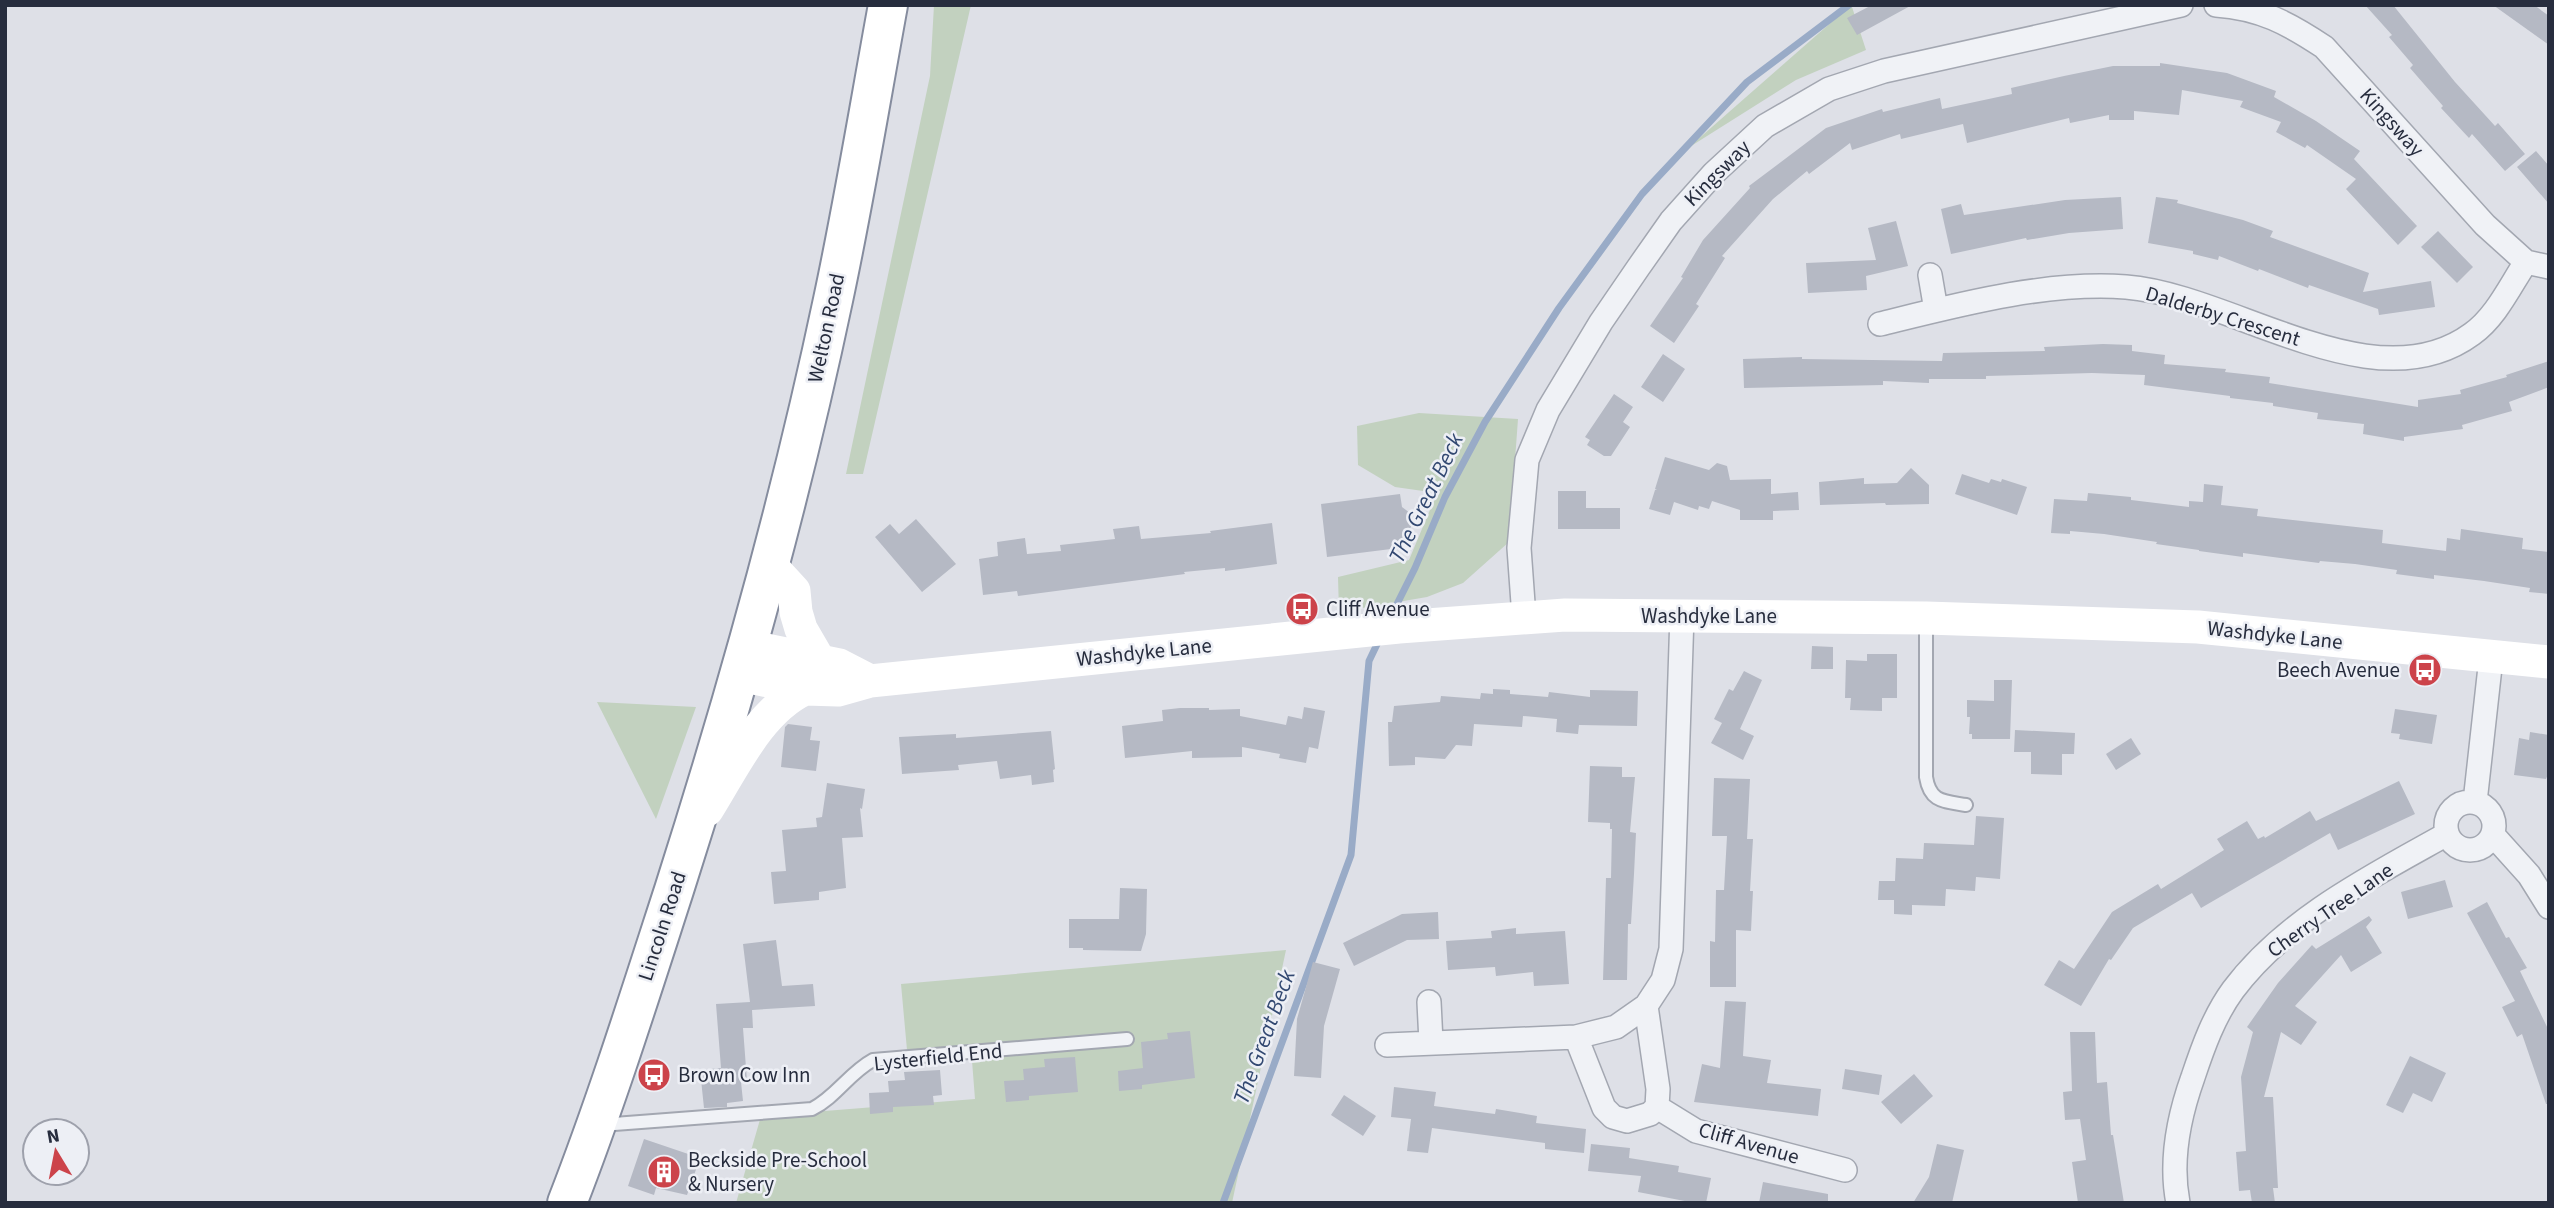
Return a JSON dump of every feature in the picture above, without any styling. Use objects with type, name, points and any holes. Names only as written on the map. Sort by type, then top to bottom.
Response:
[{"type":"highway","name":"Welton Road","points":[[743,661],[771,566],[833,299],[888,5]]},
{"type":"highway","name":"Lincoln Road","points":[[567,1203],[597,1125],[692,834],[743,661]]},
{"type":"street","name":"Kingsway","points":[[1524,617],[1519,548],[1527,460],[1548,410],[1601,322],[1671,221],[1724,164],[1765,126],[1829,89],[1884,71],[2181,5]]},
{"type":"street","name":"Kingsway","points":[[2216,5],[2234,6],[2266,14],[2293,26],[2324,47],[2485,225],[2537,265]]},
{"type":"street","name":"Dalderby Crescent","points":[[1880,324],[2021,294],[2089,287],[2129,287],[2224,311],[2290,337],[2352,355],[2399,359],[2444,349],[2472,334],[2537,265]]},
{"type":"street","points":[[1930,275],[1936,310]]},
{"type":"street","points":[[692,834],[761,725],[812,675],[796,612],[794,591],[771,566]]},
{"type":"street","points":[[1387,1045],[1576,1037],[1616,1027],[1646,1006],[1663,980],[1671,949],[1682,615]]},
{"type":"street","name":"Washdyke Lane","points":[[743,661],[812,675],[838,690],[870,681],[1399,627],[1524,617],[1682,615],[1926,618],[2199,627],[2549,662]]},
{"type":"street","points":[[2475,802],[2491,658]]},
{"type":"street","points":[[2475,802],[2482,804],[2492,814],[2495,828],[2483,847],[2466,850],[2458,847],[2447,834],[2446,820],[2454,807],[2475,802]]},
{"type":"street","name":"Cherry Tree Lane","points":[[2178,1203],[2176,1144],[2186,1094],[2206,1038],[2232,991],[2266,953],[2308,920],[2363,881],[2447,834]]},
{"type":"street","points":[[2493,835],[2529,875],[2549,907]]},
{"type":"street","points":[[1429,1002],[1431,1042]]},
{"type":"street","points":[[1576,1037],[1604,1108],[1613,1117],[1627,1121],[1650,1114],[1657,1107],[1658,1088],[1646,1006]]},
{"type":"street","name":"Cliff Avenue","points":[[1657,1107],[1696,1131],[1845,1170]]},
{"type":"lane","points":[[1926,618],[1928,790],[1935,798],[1966,805]]},
{"type":"lane","name":"Lysterfield End","points":[[597,1125],[812,1108],[826,1102],[859,1068],[873,1060],[1127,1039]]},
{"type":"green space","points":[[934,5],[971,5],[863,474],[846,474],[930,76]]},
{"type":"green space","points":[[1854,5],[1852,7],[1866,50],[1796,80],[1688,148]]},
{"type":"green space","points":[[1419,413],[1518,419],[1509,542],[1463,583],[1427,597],[1339,612],[1338,577],[1409,560],[1437,493],[1395,487],[1358,465],[1357,426]]},
{"type":"green space","points":[[597,702],[696,707],[656,819]]},
{"type":"green space","points":[[1286,950],[1232,1203],[736,1203],[761,1116],[975,1099],[971,1048],[907,1050],[901,984]]},
{"type":"building","points":[[1872,5],[1912,5],[1857,35],[1847,18]]},
{"type":"building","points":[[2365,5],[2393,5],[2455,82],[2495,126],[2498,123],[2525,154],[2505,171],[2472,134],[2469,138],[2441,108],[2443,106],[2410,68],[2413,65],[2389,37],[2392,35]]},
{"type":"building","points":[[2493,5],[2534,5],[2549,16],[2549,45]]},
{"type":"building","points":[[2160,63],[2227,73],[2276,91],[2274,97],[2360,151],[2354,159],[2417,226],[2398,245],[2346,189],[2356,179],[2307,145],[2305,148],[2276,132],[2281,122],[2240,107],[2243,101],[2182,90],[2179,115],[2134,111],[2134,120],[2109,120],[2109,115],[2070,123],[2069,118],[1967,143],[1963,124],[1901,139],[1900,134],[1852,150],[1850,143],[1809,174],[1807,171],[1773,199],[1722,256],[1725,258],[1696,304],[1699,306],[1674,343],[1650,326],[1683,278],[1681,277],[1703,240],[1749,186],[1826,128],[1882,109],[1883,112],[1940,98],[1942,109],[2012,94],[2011,88],[2064,76],[2113,66],[2160,66]]},
{"type":"building","points":[[2536,151],[2549,166],[2549,204],[2517,167]]},
{"type":"building","points":[[2121,197],[2123,229],[2026,238],[1951,254],[1941,209],[1961,204],[1964,215],[2065,200]]},
{"type":"building","points":[[2156,197],[2178,200],[2177,203],[2243,220],[2273,231],[2270,237],[2369,273],[2363,292],[2431,281],[2435,307],[2379,315],[2378,309],[2309,285],[2308,288],[2219,256],[2218,260],[2193,254],[2193,251],[2148,243]]},
{"type":"building","points":[[1896,221],[1908,266],[1866,276],[1867,290],[1808,293],[1806,263],[1876,260],[1868,228]]},
{"type":"building","points":[[2438,231],[2473,267],[2457,283],[2421,247]]},
{"type":"building","points":[[2132,345],[2132,351],[2165,355],[2164,364],[2226,369],[2225,372],[2270,377],[2269,383],[2418,407],[2418,400],[2461,394],[2460,390],[2507,377],[2506,375],[2549,361],[2549,387],[2509,402],[2512,411],[2462,425],[2463,429],[2404,437],[2404,441],[2363,434],[2364,424],[2317,419],[2318,413],[2273,406],[2273,403],[2144,385],[2145,375],[2092,373],[1986,376],[1986,379],[1929,379],[1929,383],[1883,381],[1883,385],[1744,388],[1743,359],[1802,357],[1942,361],[1943,353],[2045,351],[2044,347]]},
{"type":"building","points":[[1663,354],[1685,369],[1663,402],[1641,387]]},
{"type":"building","points":[[1614,394],[1633,407],[1623,422],[1630,427],[1611,456],[1604,456],[1587,445],[1590,440],[1585,437]]},
{"type":"building","points":[[1665,457],[1709,470],[1717,463],[1727,466],[1730,480],[1771,479],[1771,494],[1798,492],[1799,510],[1773,511],[1773,520],[1740,520],[1740,510],[1712,501],[1709,509],[1699,506],[1698,510],[1674,502],[1670,515],[1649,509]]},
{"type":"building","points":[[1911,468],[1929,485],[1929,504],[1820,505],[1819,482],[1864,478],[1864,484],[1897,483]]},
{"type":"building","points":[[1962,474],[1989,483],[1991,479],[2001,482],[2002,479],[2027,487],[2017,515],[1955,494]]},
{"type":"building","points":[[2204,484],[2223,486],[2221,505],[2258,509],[2257,516],[2383,530],[2382,543],[2446,551],[2447,538],[2460,540],[2461,529],[2523,538],[2522,549],[2549,552],[2549,594],[2529,592],[2530,588],[2484,581],[2396,574],[2397,570],[2355,564],[2319,563],[2243,553],[2243,557],[2104,534],[2070,531],[2070,534],[2051,533],[2054,499],[2087,501],[2088,493],[2189,507],[2189,501],[2203,502]]},
{"type":"building","points":[[1558,491],[1586,491],[1586,508],[1620,508],[1620,529],[1558,529]]},
{"type":"building","points":[[1400,494],[1402,507],[1413,519],[1405,534],[1407,547],[1327,557],[1321,504]]},
{"type":"building","points":[[916,519],[956,564],[922,592],[875,537],[890,524],[899,534]]},
{"type":"building","points":[[1272,523],[1277,564],[1225,571],[1225,568],[1184,572],[1185,574],[1018,596],[1017,591],[983,595],[979,559],[998,556],[997,542],[1025,538],[1027,554],[1061,551],[1060,545],[1115,539],[1113,529],[1139,526],[1141,539],[1211,533],[1210,531]]},
{"type":"building","points":[[1812,646],[1833,647],[1833,669],[1811,669]]},
{"type":"building","points":[[1867,654],[1897,654],[1897,698],[1882,698],[1882,711],[1850,710],[1851,698],[1845,698],[1846,660],[1867,661]]},
{"type":"building","points":[[1744,671],[1762,680],[1740,729],[1754,736],[1743,760],[1711,743],[1722,723],[1714,719],[1729,689],[1733,691]]},
{"type":"building","points":[[1994,680],[2012,680],[2010,739],[1972,739],[1972,734],[1969,734],[1967,700],[1994,701]]},
{"type":"building","points":[[1493,689],[1510,690],[1510,694],[1548,697],[1549,692],[1590,697],[1590,690],[1638,691],[1637,726],[1579,725],[1578,734],[1556,732],[1557,719],[1523,716],[1522,727],[1474,724],[1472,746],[1456,745],[1445,759],[1415,757],[1415,765],[1389,766],[1388,722],[1392,722],[1394,706],[1440,702],[1441,696],[1480,699],[1481,693],[1493,694]]},
{"type":"building","points":[[1304,707],[1325,711],[1318,749],[1309,747],[1306,763],[1279,758],[1280,754],[1242,747],[1242,757],[1192,758],[1192,751],[1125,758],[1122,726],[1163,721],[1162,710],[1240,709],[1240,716],[1286,725],[1288,716],[1302,719]]},
{"type":"building","points":[[2395,709],[2437,715],[2432,744],[2399,739],[2400,734],[2391,733]]},
{"type":"building","points":[[788,724],[812,727],[810,740],[820,741],[816,771],[781,767],[785,727]]},
{"type":"building","points":[[2015,730],[2075,733],[2074,754],[2062,754],[2062,775],[2031,774],[2031,752],[2014,752]]},
{"type":"building","points":[[1051,731],[1054,782],[1032,785],[1031,775],[1000,779],[997,761],[958,765],[959,770],[902,774],[899,737],[956,734],[956,738]]},
{"type":"building","points":[[2530,732],[2549,735],[2549,772],[2546,779],[2514,775],[2519,738],[2529,740]]},
{"type":"building","points":[[2131,738],[2141,754],[2116,770],[2106,754]]},
{"type":"building","points":[[1590,766],[1622,767],[1622,777],[1635,777],[1630,832],[1636,833],[1631,924],[1628,924],[1627,980],[1603,980],[1606,878],[1611,878],[1612,829],[1610,823],[1588,822]]},
{"type":"building","points":[[1714,778],[1750,779],[1747,839],[1753,839],[1751,931],[1736,930],[1736,987],[1710,987],[1710,941],[1715,942],[1716,890],[1724,890],[1727,836],[1712,836]]},
{"type":"building","points":[[2399,781],[2415,814],[2338,850],[2330,833],[2201,908],[2192,893],[2133,928],[2111,960],[2109,959],[2081,1006],[2044,985],[2059,960],[2074,969],[2112,912],[2158,884],[2161,889],[2224,850],[2217,839],[2247,821],[2258,839],[2264,836],[2265,838],[2310,811],[2316,821]]},
{"type":"building","points":[[827,783],[865,789],[862,809],[860,808],[863,837],[842,838],[846,888],[819,892],[819,900],[774,904],[771,872],[786,871],[782,830],[817,827],[816,818],[822,817]]},
{"type":"building","points":[[1976,816],[2004,818],[2000,879],[1976,877],[1975,891],[1946,889],[1945,906],[1912,905],[1912,915],[1894,914],[1894,900],[1878,900],[1879,881],[1895,881],[1896,858],[1923,859],[1924,843],[1974,845]]},
{"type":"building","points":[[2445,880],[2453,907],[2408,919],[2401,892]]},
{"type":"building","points":[[1120,888],[1147,889],[1146,934],[1141,951],[1069,948],[1069,919],[1119,919]]},
{"type":"building","points":[[2487,902],[2506,938],[2509,937],[2527,968],[2520,971],[2549,1031],[2549,1104],[2546,1104],[2522,1034],[2517,1037],[2502,1007],[2515,1001],[2467,913]]},
{"type":"building","points":[[1438,912],[1439,939],[1407,940],[1354,966],[1343,943],[1402,914]]},
{"type":"building","points":[[2369,916],[2372,920],[2366,927],[2382,953],[2351,972],[2341,955],[2295,1006],[2317,1022],[2301,1045],[2281,1032],[2264,1097],[2273,1097],[2278,1188],[2273,1188],[2275,1203],[2252,1203],[2250,1190],[2239,1191],[2236,1152],[2246,1151],[2241,1077],[2253,1032],[2247,1027],[2278,983],[2312,945],[2316,949]]},
{"type":"building","points":[[1516,928],[1516,934],[1565,931],[1569,984],[1534,986],[1533,972],[1496,976],[1495,967],[1448,970],[1446,941],[1492,938],[1491,931]]},
{"type":"building","points":[[776,940],[782,986],[813,984],[815,1006],[752,1010],[753,1028],[743,1028],[747,1081],[741,1082],[743,1101],[727,1103],[727,1107],[704,1108],[700,1070],[721,1068],[716,1004],[750,1002],[743,944]]},
{"type":"building","points":[[1313,962],[1340,969],[1324,1026],[1321,1078],[1294,1076],[1297,1019]]},
{"type":"building","points":[[1725,1001],[1746,1002],[1743,1056],[1771,1060],[1767,1083],[1821,1089],[1818,1116],[1694,1102],[1702,1064],[1720,1068]]},
{"type":"building","points":[[1190,1031],[1195,1078],[1119,1091],[1118,1071],[1143,1068],[1141,1042],[1168,1039],[1167,1033]]},
{"type":"building","points":[[2070,1032],[2095,1032],[2097,1083],[2107,1082],[2111,1135],[2124,1203],[2078,1203],[2072,1162],[2086,1160],[2080,1119],[2065,1120],[2063,1092],[2072,1091]]},
{"type":"building","points":[[2410,1056],[2446,1073],[2432,1102],[2413,1093],[2403,1113],[2386,1105]]},
{"type":"building","points":[[1075,1057],[1078,1092],[1029,1096],[1029,1100],[1006,1102],[1004,1081],[1024,1080],[1023,1069],[1045,1067],[1044,1059]]},
{"type":"building","points":[[1845,1069],[1882,1075],[1879,1095],[1842,1089]]},
{"type":"building","points":[[940,1070],[942,1095],[933,1096],[934,1105],[893,1107],[893,1112],[870,1114],[869,1093],[889,1092],[888,1081],[905,1080],[904,1072]]},
{"type":"building","points":[[1914,1074],[1933,1096],[1901,1124],[1881,1102]]},
{"type":"building","points":[[1394,1087],[1436,1092],[1434,1106],[1495,1114],[1496,1109],[1537,1116],[1536,1123],[1586,1129],[1584,1153],[1545,1149],[1545,1143],[1432,1128],[1428,1153],[1407,1151],[1411,1119],[1391,1117]]},
{"type":"building","points":[[1344,1095],[1376,1116],[1363,1136],[1331,1115]]},
{"type":"building","name":"Beckside Pre-School & Nursery","points":[[644,1139],[700,1158],[687,1195],[656,1188],[654,1195],[628,1186]]},
{"type":"building","points":[[1591,1144],[1630,1148],[1629,1158],[1679,1166],[1678,1172],[1711,1178],[1706,1203],[1638,1192],[1641,1176],[1588,1171]]},
{"type":"building","points":[[1937,1144],[1964,1150],[1952,1203],[1913,1203],[1929,1177]]},
{"type":"building","points":[[1763,1182],[1828,1194],[1828,1203],[1759,1203]]},
{"type":"waterway","name":"The Great Beck","points":[[1390,618],[1445,497],[1485,422],[1559,308],[1642,194],[1747,82],[1849,5]]},
{"type":"waterway","name":"The Great Beck","points":[[1223,1203],[1351,855],[1369,661],[1380,638]]},
{"type":"place","name":"Cliff Avenue","points":[[1302,609]]},
{"type":"place","name":"Beech Avenue","points":[[2425,670]]},
{"type":"place","name":"Brown Cow Inn","points":[[654,1075]]},
{"type":"place","name":"Beckside Pre-School & Nursery","points":[[664,1172]]}]
